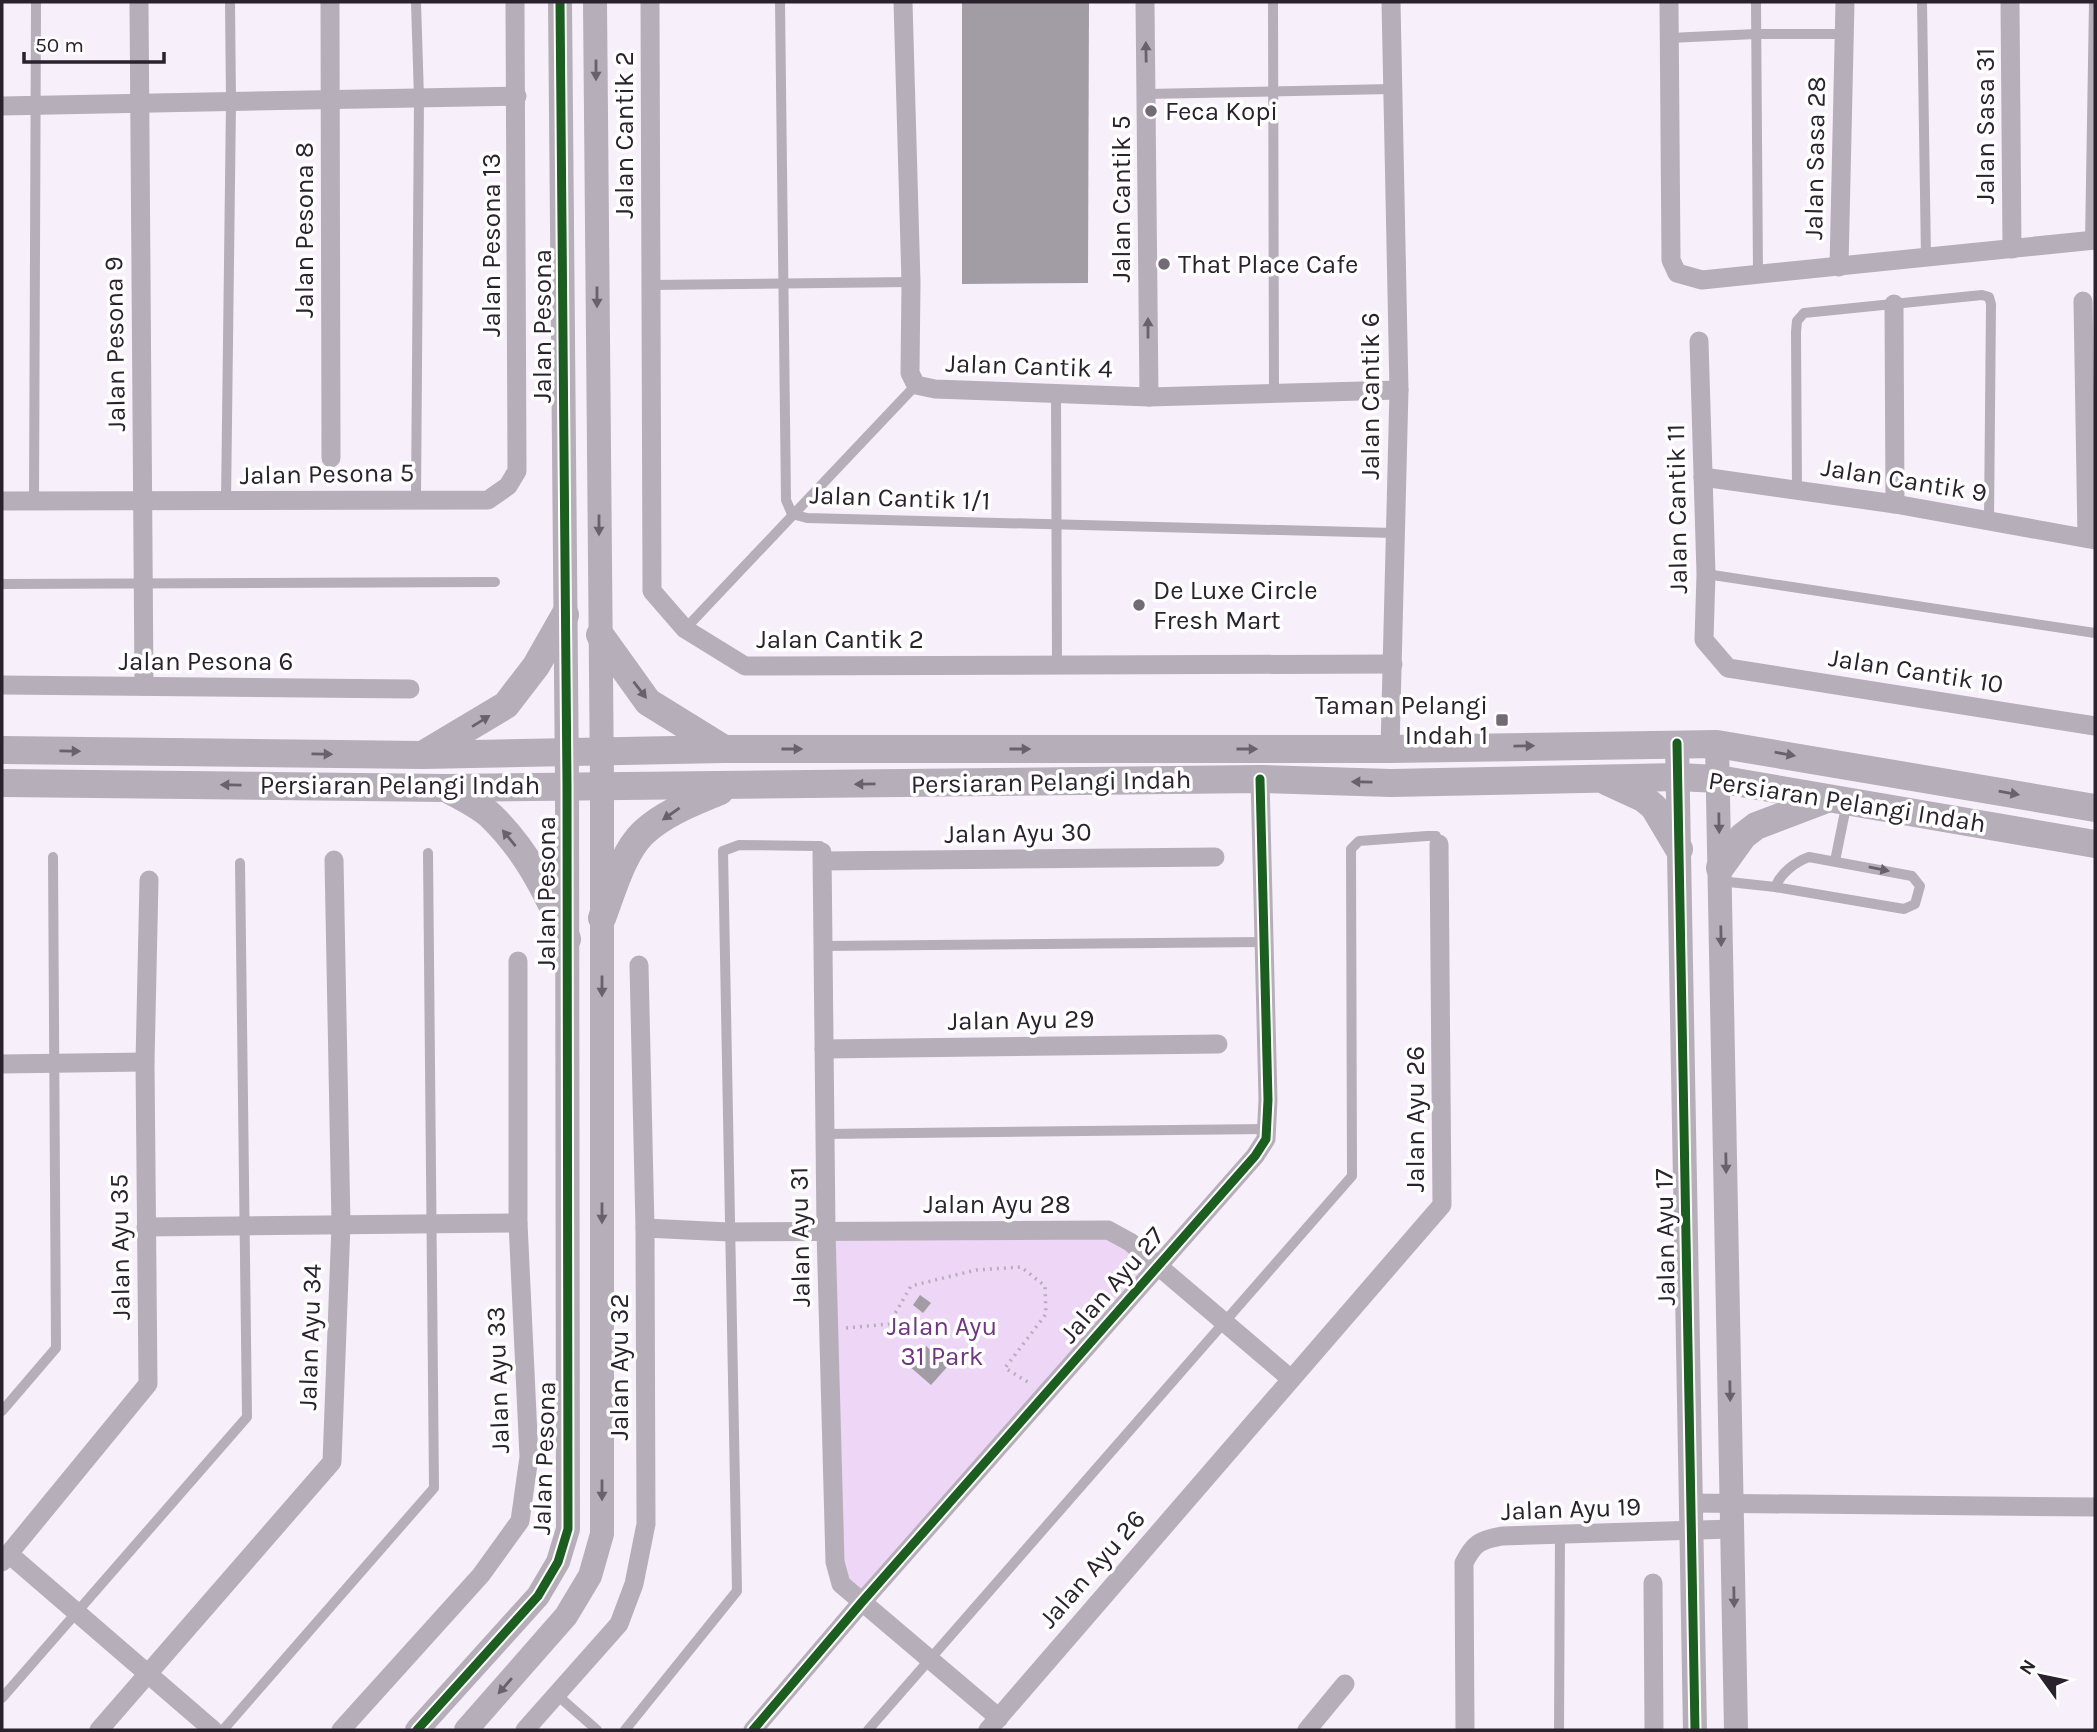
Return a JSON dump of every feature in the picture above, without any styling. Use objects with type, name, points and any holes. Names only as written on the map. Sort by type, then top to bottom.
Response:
[{"type":"main road","points":[[422,755],[506,705],[536,666],[565,615]]},
{"type":"main road","points":[[600,635],[648,702],[724,749]]},
{"type":"main road","name":"Persiaran Pelangi Indah","points":[[2,750],[422,755],[724,749],[1390,749],[1717,744],[2095,808]]},
{"type":"main road","points":[[1390,749],[1390,765],[1396,773],[1412,782]]},
{"type":"main road","name":"Persiaran Pelangi Indah","points":[[2,783],[446,788],[602,784],[1260,779],[1412,782],[1678,776],[1718,779],[2095,844]]},
{"type":"main road","points":[[1601,779],[1643,798],[1654,807],[1679,849]]},
{"type":"main road","points":[[602,918],[623,865],[642,834],[682,807],[733,785]]},
{"type":"main road","points":[[446,788],[491,816],[526,858],[550,897],[567,939]]},
{"type":"main road","points":[[1720,874],[1743,836],[1756,826],[1837,800]]},
{"type":"street","name":"Jalan Pesona 9","points":[[139,2],[144,686]]},
{"type":"street","name":"Jalan Pesona 8","points":[[330,2],[331,458]]},
{"type":"street","name":"Jalan Pesona 13","points":[[508,486],[517,471],[515,2]]},
{"type":"street","name":"Jalan Pesona","points":[[417,1730],[538,1596],[558,1562],[568,1529],[567,785],[561,2]]},
{"type":"street","points":[[466,1730],[566,1616],[590,1576],[602,1534],[602,784],[595,2]]},
{"type":"street","name":"Jalan Cantik 2","points":[[650,2],[652,591],[685,629],[746,666],[1393,664]]},
{"type":"street","name":"Jalan Cantik 4","points":[[903,2],[911,282],[910,373],[916,384],[935,390],[1149,397],[1399,390]]},
{"type":"street","name":"Jalan Cantik 5","points":[[1145,2],[1149,397]]},
{"type":"street","name":"Jalan Cantik 6","points":[[1390,749],[1399,390],[1391,2]]},
{"type":"street","points":[[1669,2],[1671,260],[1677,273],[1702,280],[1839,267]]},
{"type":"street","name":"Jalan Sasa 28","points":[[1845,2],[1839,267],[2092,241]]},
{"type":"street","name":"Jalan Sasa 31","points":[[2010,2],[2012,249]]},
{"type":"street","points":[[2,106],[517,96]]},
{"type":"street","points":[[2083,301],[2091,539]]},
{"type":"street","points":[[1894,304],[1895,504]]},
{"type":"street","name":"Jalan Cantik 11","points":[[1699,341],[1706,574],[1704,640],[1728,668]]},
{"type":"street","name":"Jalan Cantik 9","points":[[1703,477],[1895,504],[2091,539]]},
{"type":"street","name":"Jalan Pesona 5","points":[[2,501],[488,500],[508,486]]},
{"type":"street","name":"Jalan Cantik 10","points":[[1728,668],[2095,726]]},
{"type":"street","name":"Jalan Pesona 6","points":[[2,685],[410,689]]},
{"type":"street","name":"Jalan Ayu 17","points":[[1677,743],[1695,1730]]},
{"type":"street","points":[[1717,744],[1737,1730]]},
{"type":"street","name":"Jalan Ayu 27","points":[[753,1730],[862,1602],[1255,1156],[1266,1139],[1268,1100],[1260,779]]},
{"type":"street","name":"Jalan Ayu 26","points":[[993,1724],[1442,1205],[1439,844]]},
{"type":"street","name":"Jalan Ayu 30","points":[[822,856],[1215,857]]},
{"type":"street","name":"Jalan Ayu 31","points":[[822,856],[826,1230],[835,1562],[841,1584],[931,1660],[993,1724]]},
{"type":"street","name":"Jalan Ayu 34","points":[[99,1730],[332,1462],[341,1224],[334,860]]},
{"type":"street","name":"Jalan Ayu 35","points":[[5,1558],[148,1384],[145,1062],[149,880]]},
{"type":"street","name":"Jalan Ayu 33","points":[[341,1730],[481,1575],[520,1521],[529,1457],[518,1223],[518,961]]},
{"type":"street","name":"Jalan Ayu 32","points":[[526,1730],[619,1624],[634,1584],[646,1524],[645,1228],[639,965]]},
{"type":"street","name":"Jalan Ayu 29","points":[[824,1049],[1218,1044]]},
{"type":"street","points":[[2,1064],[145,1062]]},
{"type":"street","points":[[146,1227],[518,1223]]},
{"type":"street","name":"Jalan Ayu 28","points":[[645,1228],[729,1232],[1108,1230],[1130,1242],[1156,1267]]},
{"type":"street","points":[[1156,1267],[1291,1379]]},
{"type":"street","points":[[1691,1503],[2095,1507]]},
{"type":"street","name":"Jalan Ayu 19","points":[[1465,1730],[1464,1563],[1470,1550],[1483,1539],[1502,1536],[1732,1529]]},
{"type":"street","points":[[5,1558],[76,1612],[213,1730]]},
{"type":"street","points":[[1653,1583],[1654,1730]]},
{"type":"street","points":[[1307,1730],[1346,1684]]},
{"type":"lane","points":[[34,501],[36,2]]},
{"type":"lane","points":[[226,502],[230,2]]},
{"type":"lane","points":[[416,2],[419,98],[416,499]]},
{"type":"lane","name":"Jalan Cantik 1/1","points":[[779,2],[786,500],[792,514],[807,518],[1394,533]]},
{"type":"lane","points":[[1273,2],[1273,392]]},
{"type":"lane","points":[[1756,2],[1758,275]]},
{"type":"lane","points":[[1922,2],[1926,258]]},
{"type":"lane","points":[[2092,241],[2094,2]]},
{"type":"lane","points":[[1669,38],[1844,34]]},
{"type":"lane","points":[[1146,94],[1392,89]]},
{"type":"lane","points":[[651,285],[911,282]]},
{"type":"lane","points":[[1797,490],[1797,321],[1804,313],[1982,295],[1989,297],[1989,520]]},
{"type":"lane","points":[[685,629],[916,384]]},
{"type":"lane","points":[[1056,394],[1057,665]]},
{"type":"lane","points":[[1706,574],[2095,633]]},
{"type":"lane","points":[[2,584],[495,582]]},
{"type":"lane","points":[[1835,861],[1837,800]]},
{"type":"lane","points":[[868,1730],[1352,1176],[1351,849],[1359,841],[1427,836],[1436,836],[1439,844]]},
{"type":"lane","points":[[625,1730],[737,1591],[723,851],[738,845],[820,846],[822,856]]},
{"type":"lane","points":[[223,1730],[434,1488],[428,853]]},
{"type":"lane","points":[[2,1411],[56,1348],[52,857]]},
{"type":"lane","points":[[1720,874],[1775,887],[1904,909],[1915,904],[1920,886],[1912,876],[1809,857],[1779,879],[1775,887]]},
{"type":"lane","points":[[2,1698],[247,1417],[240,863]]},
{"type":"lane","points":[[823,946],[1264,942]]},
{"type":"lane","points":[[825,1134],[1266,1129]]},
{"type":"lane","points":[[1559,1730],[1560,1534]]},
{"type":"lane","points":[[557,1695],[597,1730]]},
{"type":"path","points":[[861,1328],[889,1324],[911,1286],[976,1270],[1021,1267],[1045,1286],[1046,1314],[1005,1368],[1045,1394]]},
{"type":"green space","name":"Jalan Ayu 31 Park","points":[[1102,1236],[1125,1248],[1146,1267],[859,1592],[848,1582],[842,1560],[833,1238]]},
{"type":"building","points":[[962,2],[1089,2],[1088,283],[962,284]]},
{"type":"building","points":[[920,1295],[931,1303],[923,1313],[913,1305]]},
{"type":"building","points":[[926,1346],[948,1366],[931,1385],[909,1366]]},
{"type":"cycle path","points":[[417,1730],[538,1596],[558,1562],[568,1529],[567,785],[560,2]]},
{"type":"cycle path","points":[[1677,743],[1695,1730]]},
{"type":"cycle path","points":[[753,1730],[862,1602],[1255,1156],[1266,1139],[1268,1100],[1260,779]]},
{"type":"place","name":"Feca Kopi","points":[[1151,111]]},
{"type":"place","name":"That Place Cafe","points":[[1164,264]]},
{"type":"place","name":"De Luxe Circle Fresh Mart","points":[[1139,605]]},
{"type":"place","name":"Taman Pelangi Indah 1","points":[[1502,720]]}]
